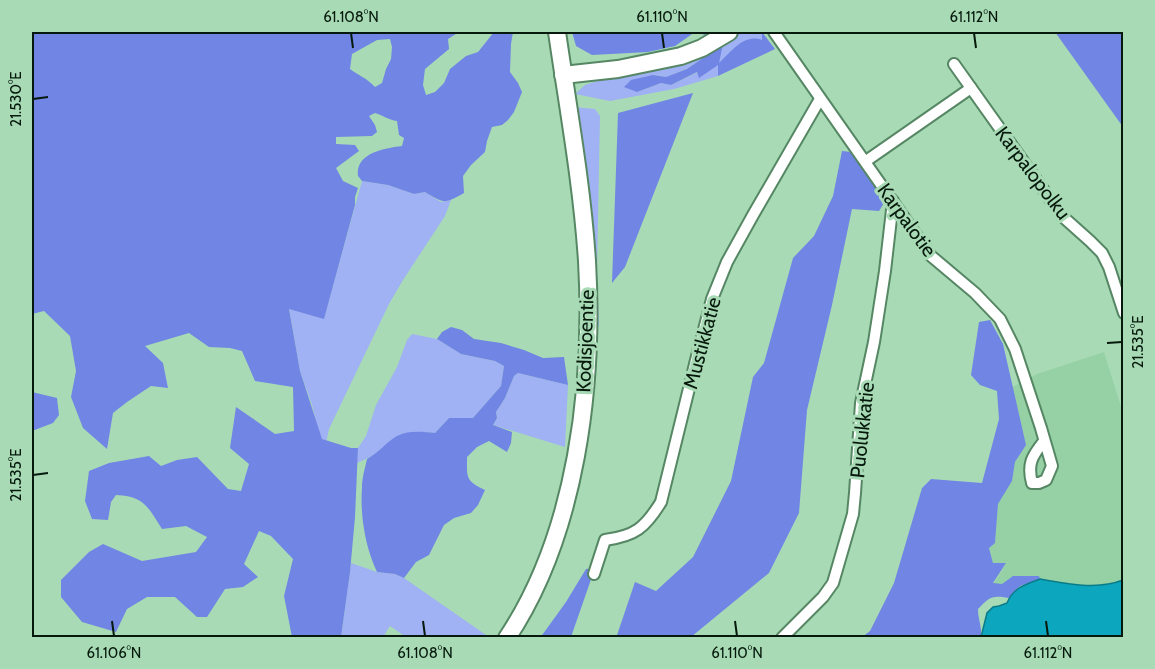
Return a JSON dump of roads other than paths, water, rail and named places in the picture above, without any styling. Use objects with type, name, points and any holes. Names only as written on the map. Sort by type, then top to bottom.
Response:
[{"type":"street","name":"Kodisjoentie","points":[[507,638],[523,613],[559,528],[571,481],[584,387],[588,329],[586,261],[579,182],[556,32]]},
{"type":"street","points":[[563,75],[618,69],[681,56],[702,48],[729,32]]},
{"type":"street","name":"Karpalotie","points":[[774,32],[931,256],[975,293],[1000,319],[1015,349],[1044,441]]},
{"type":"street","name":"Karpalopolku","points":[[954,64],[1062,216],[1102,253],[1124,313]]},
{"type":"street","points":[[866,161],[971,88]]},
{"type":"street","name":"Mustikkatie","points":[[594,574],[604,540],[622,538],[636,531],[650,520],[661,502],[712,299],[728,262],[753,215],[820,99]]},
{"type":"street","name":"Puolukkatie","points":[[782,638],[817,603],[833,583],[853,514],[861,403],[884,281],[893,201]]}]
